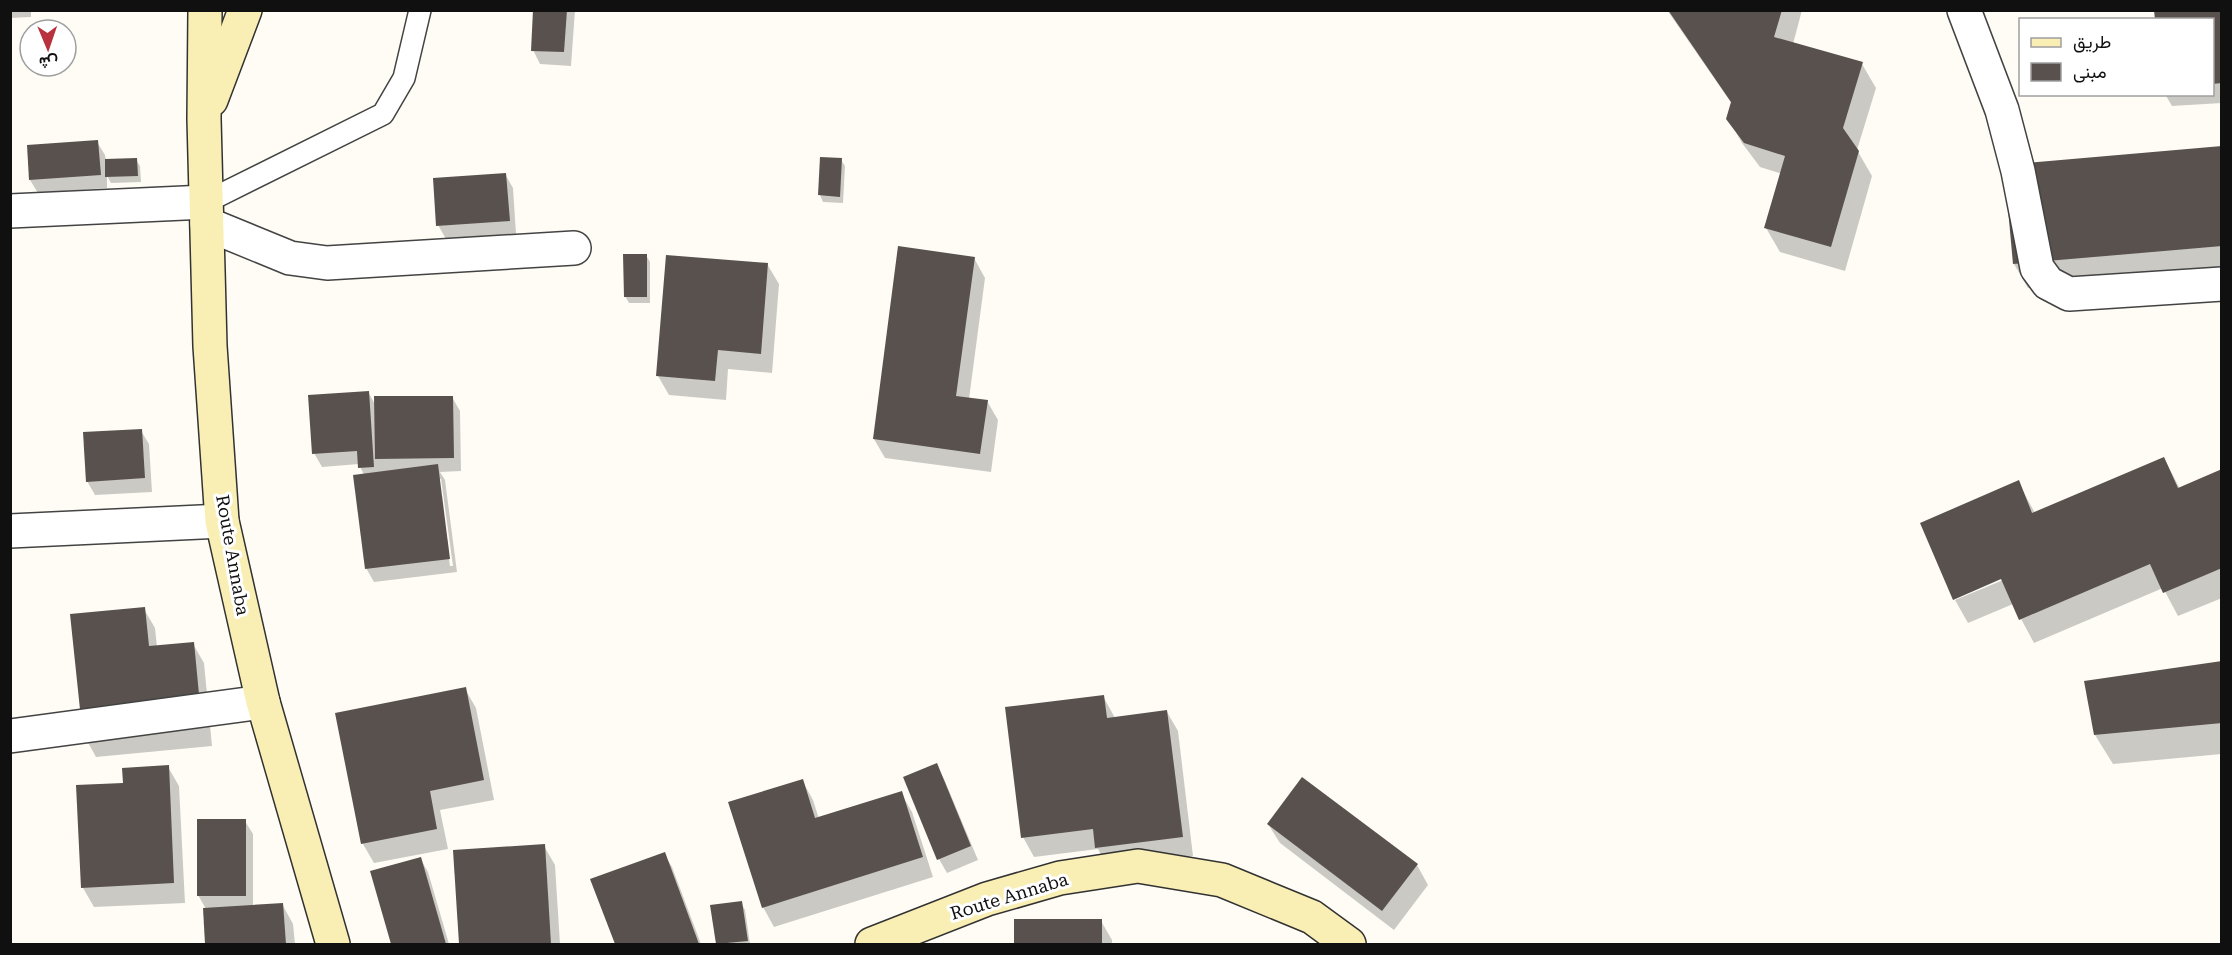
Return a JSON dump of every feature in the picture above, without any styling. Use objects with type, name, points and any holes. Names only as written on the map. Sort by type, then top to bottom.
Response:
[{"type":"main road","name":"Route Annaba","points":[[205,10],[204,119],[210,346],[222,521],[262,702],[333,945]]},
{"type":"main road","name":"Route Annaba","points":[[204,119],[245,10]]},
{"type":"main road","name":"Route Annaba","points":[[872,945],[987,899],[1059,878],[1138,866],[1222,880],[1312,917],[1349,945]]},
{"type":"street","points":[[1964,10],[2001,110],[2018,171],[2037,268],[2048,283],[2069,294],[2222,284]]},
{"type":"street","points":[[10,211],[206,213],[290,258],[327,263],[574,248]]},
{"type":"street","points":[[10,531],[222,521]]},
{"type":"street","points":[[10,736],[262,702]]},
{"type":"lane","points":[[206,213],[383,114],[404,78],[420,10]]},
{"type":"building","points":[[533,10],[567,10],[564,52],[531,51]]},
{"type":"building","points":[[1668,10],[1782,10],[1774,37],[1863,62],[1843,128],[1859,151],[1831,247],[1764,228],[1785,156],[1744,143],[1726,119],[1731,102]]},
{"type":"building","points":[[2154,10],[2222,10],[2222,83],[2214,84],[2214,18],[2155,18]]},
{"type":"building","points":[[98,140],[101,175],[29,180],[27,145]]},
{"type":"building","points":[[2222,146],[2222,246],[2013,264],[2004,165]]},
{"type":"building","points":[[820,157],[842,158],[840,197],[818,195]]},
{"type":"building","points":[[137,158],[138,176],[105,177],[105,159]]},
{"type":"building","points":[[506,173],[510,221],[436,226],[433,178]]},
{"type":"building","points":[[898,246],[975,257],[956,396],[988,400],[980,454],[873,439]]},
{"type":"building","points":[[623,254],[647,254],[647,297],[624,297]]},
{"type":"building","points":[[666,255],[768,263],[761,354],[718,350],[715,381],[656,376]]},
{"type":"building","points":[[369,391],[374,467],[358,468],[357,451],[312,454],[308,395]]},
{"type":"building","points":[[374,396],[453,396],[454,458],[375,459]]},
{"type":"building","points":[[142,429],[145,478],[86,482],[83,432]]},
{"type":"building","points":[[2164,457],[2178,488],[2222,469],[2222,568],[2163,593],[2150,564],[2019,620],[2001,579],[1953,600],[1920,523],[2019,480],[2032,513]]},
{"type":"building","points":[[438,464],[450,559],[365,569],[353,475]]},
{"type":"building","points":[[145,607],[149,646],[194,642],[202,726],[83,738],[70,614]]},
{"type":"building","points":[[2222,661],[2222,723],[2094,735],[2084,681]]},
{"type":"building","points":[[466,687],[484,780],[430,791],[437,829],[361,844],[335,713]]},
{"type":"building","points":[[1104,695],[1107,718],[1167,710],[1183,837],[1095,848],[1093,829],[1021,838],[1005,707]]},
{"type":"building","points":[[937,763],[971,846],[937,860],[903,777]]},
{"type":"building","points":[[169,765],[174,883],[81,888],[76,785],[123,783],[122,768]]},
{"type":"building","points":[[1302,777],[1418,864],[1382,911],[1267,824]]},
{"type":"building","points":[[803,779],[815,818],[902,791],[923,857],[762,908],[728,802]]},
{"type":"building","points":[[197,819],[246,819],[246,896],[197,896]]},
{"type":"building","points":[[545,844],[551,944],[459,944],[453,850]]},
{"type":"building","points":[[665,852],[699,944],[615,944],[590,879]]},
{"type":"building","points":[[421,857],[446,944],[391,944],[370,871]]},
{"type":"building","points":[[742,901],[748,941],[716,944],[710,905]]},
{"type":"building","points":[[283,903],[286,944],[205,944],[203,908]]},
{"type":"building","points":[[1014,919],[1102,919],[1102,944],[1014,944]]}]
